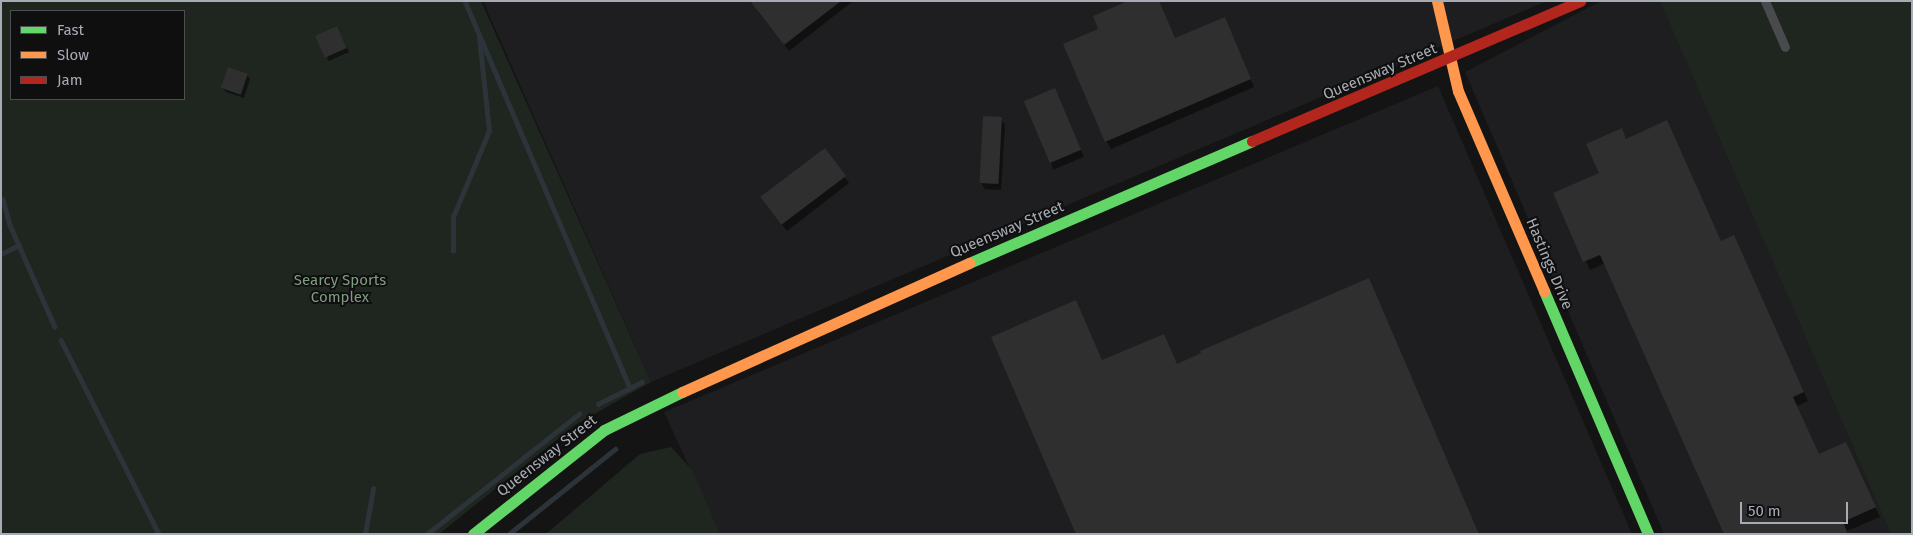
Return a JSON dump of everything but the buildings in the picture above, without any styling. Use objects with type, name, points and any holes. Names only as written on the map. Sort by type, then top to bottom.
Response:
[{"type":"street","name":"Hastings Drive","points":[[1437,1],[1452,57],[1458,90],[1648,534]]},
{"type":"street","name":"Queensway Street","points":[[473,534],[604,430],[648,407],[930,279],[1580,1]]},
{"type":"lane","points":[[1766,1],[1786,47]]},
{"type":"shaded area","points":[[483,1],[1547,1],[651,382]]},
{"type":"shaded area","points":[[1601,1],[1912,1],[1912,534],[1664,534],[1465,72]]},
{"type":"shaded area","points":[[1438,86],[1632,534],[720,534],[664,412]]},
{"type":"green space","name":"Searcy Sports Complex","points":[[1,1],[481,1],[651,382],[575,425],[439,534],[1,534]]},
{"type":"green space","points":[[1660,1],[1912,1],[1912,534],[1891,534]]},
{"type":"green space","points":[[671,447],[693,471],[720,534],[546,534],[640,454]]},
{"type":"waterway","points":[[465,1],[630,388]]},
{"type":"waterway","points":[[453,251],[453,217],[489,131],[479,37]]},
{"type":"waterway","points":[[3,199],[10,225],[55,327]]},
{"type":"waterway","points":[[1,254],[19,245]]},
{"type":"waterway","points":[[61,340],[159,534]]},
{"type":"waterway","points":[[598,404],[642,382]]},
{"type":"waterway","points":[[427,534],[579,414]]},
{"type":"waterway","points":[[509,534],[615,449]]},
{"type":"waterway","points":[[365,534],[373,489]]},
{"type":"traffic: fast","points":[[969,263],[1252,141]]},
{"type":"traffic: fast","points":[[1544,291],[1648,534]]},
{"type":"traffic: fast","points":[[473,534],[604,430],[682,392]]},
{"type":"traffic: slow","points":[[1437,1],[1458,91],[1544,291]]},
{"type":"traffic: slow","points":[[682,392],[969,263]]},
{"type":"traffic: jam","points":[[1252,141],[1580,1]]}]
